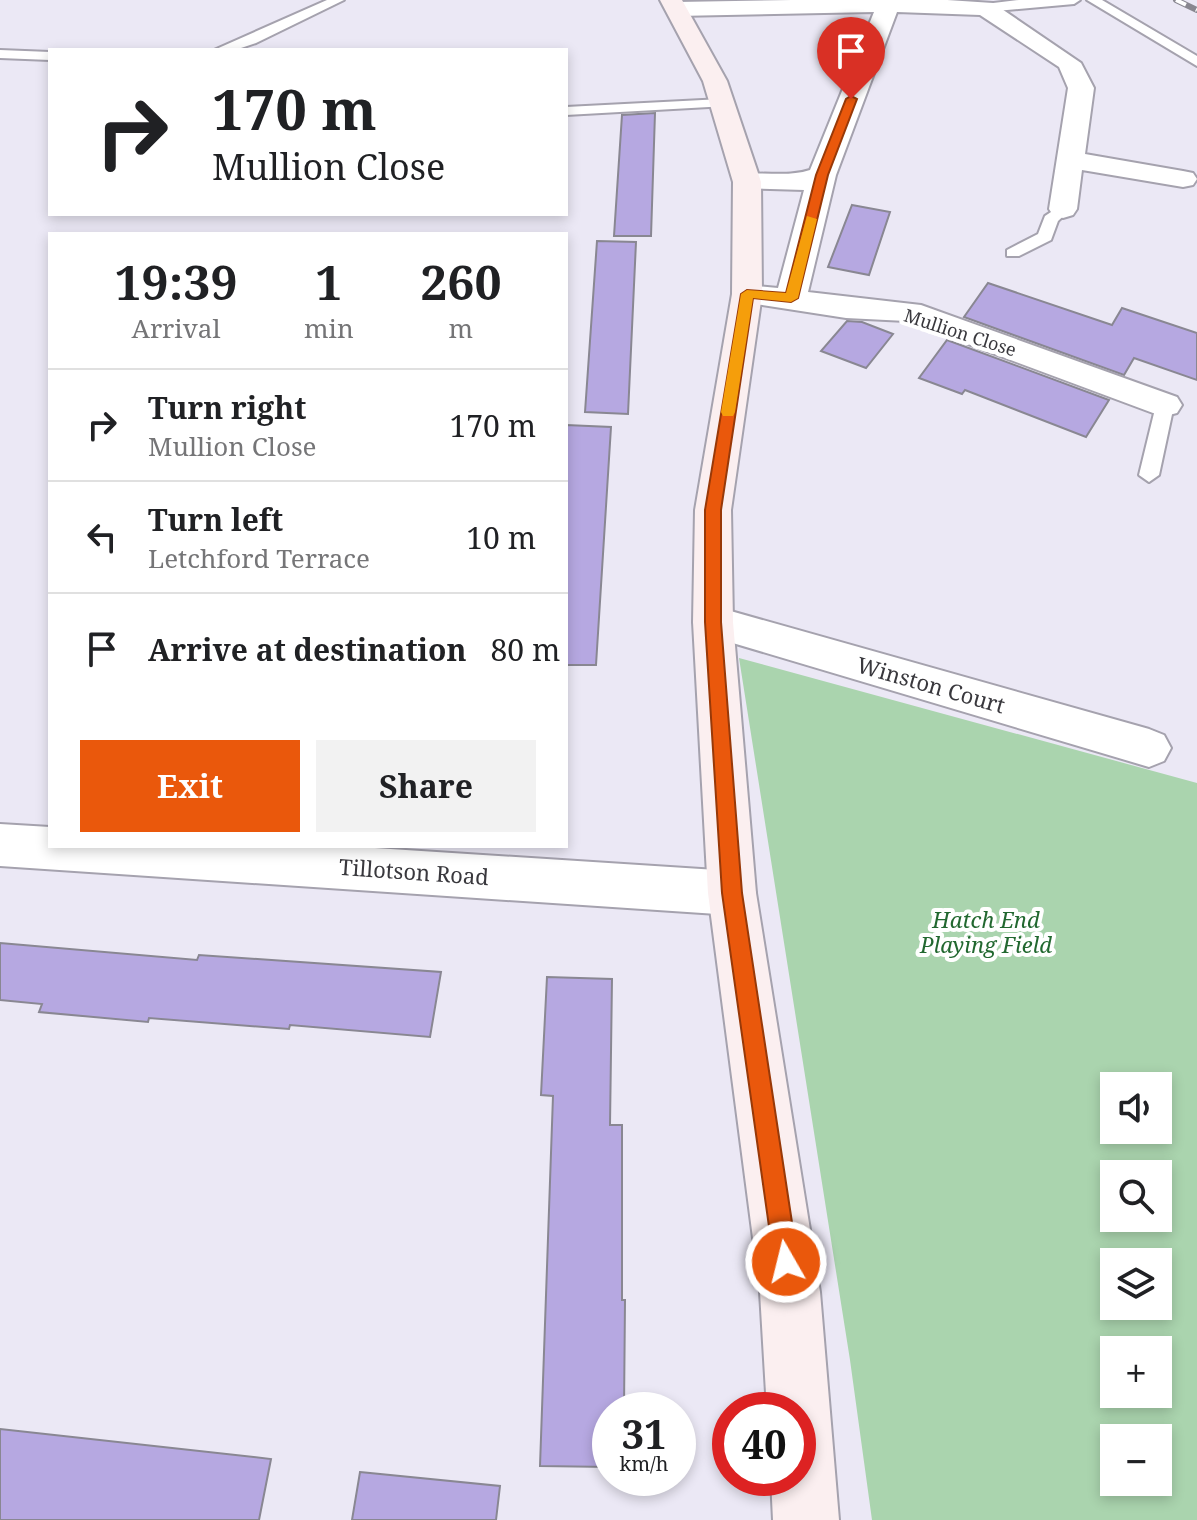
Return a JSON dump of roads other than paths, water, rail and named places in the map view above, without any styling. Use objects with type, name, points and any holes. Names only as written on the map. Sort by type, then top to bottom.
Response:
[{"type":"street","points":[[806,1520],[790,1292],[732,893],[713,622],[713,510],[747,294],[747,182],[715,81],[674,5],[918,3],[985,8],[1069,63],[1081,88],[1063,209]]},
{"type":"street","points":[[791,298],[822,175],[888,5]]},
{"type":"street","points":[[1070,160],[1183,179]]},
{"type":"street","points":[[747,182],[796,184],[822,175]]},
{"type":"street","name":"Mullion Close","points":[[747,294],[846,308],[910,312],[1165,405]]},
{"type":"street","name":"Winston Court","points":[[713,622],[1149,748]]},
{"type":"street","name":"Tillotson Road","points":[[0,845],[48,847]]},
{"type":"street","name":"Tillotson Road","points":[[89,848],[732,893]]},
{"type":"lane","points":[[230,48],[251,43],[305,12],[338,0]]},
{"type":"lane","points":[[985,8],[1074,0]]},
{"type":"lane","points":[[1093,0],[1197,62]]},
{"type":"lane","points":[[0,54],[48,56]]},
{"type":"lane","points":[[568,111],[722,103]]},
{"type":"lane","points":[[1013,253],[1045,237],[1051,219],[1063,209]]},
{"type":"lane","points":[[1149,475],[1165,405]]},
{"type":"railway","points":[[1176,0],[1197,10]]},
{"type":"park label","name":"Hatch End Playing Field","points":[[986,932]]}]
